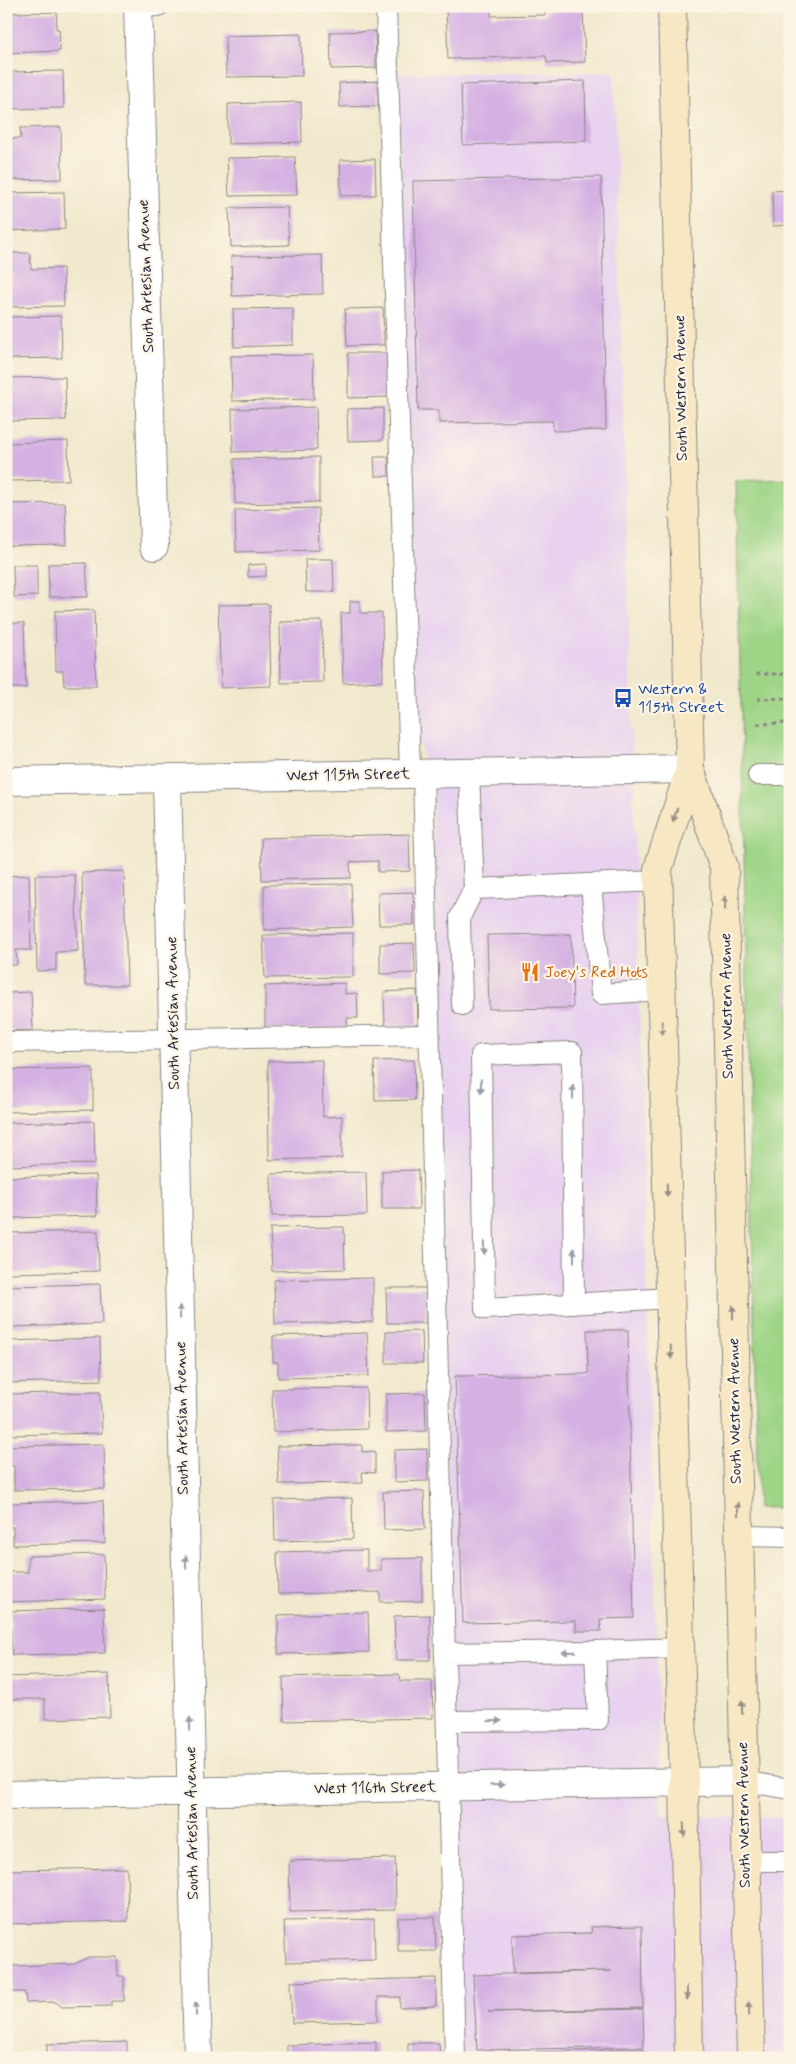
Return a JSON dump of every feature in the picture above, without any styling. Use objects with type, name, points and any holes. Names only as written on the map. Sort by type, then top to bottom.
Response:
[{"type":"main road","name":"South Western Avenue","points":[[672,6],[690,769],[724,867],[743,1781],[751,2058]]},
{"type":"main road","name":"South Western Avenue","points":[[689,2058],[684,1782],[658,869],[690,769]]},
{"type":"street","name":"South Artesian Avenue","points":[[138,6],[154,546]]},
{"type":"street","name":"West 115th Street","points":[[6,781],[690,769]]},
{"type":"street","name":"South Artesian Avenue","points":[[167,778],[198,2058]]},
{"type":"street","name":"West 116th Street","points":[[6,1795],[743,1781]]},
{"type":"lane","points":[[138,6],[158,6]]},
{"type":"lane","points":[[386,6],[416,774],[429,1035],[455,2058]]},
{"type":"lane","points":[[462,1005],[460,917],[474,889],[469,774]]},
{"type":"lane","points":[[758,775],[790,775]]},
{"type":"lane","points":[[474,889],[658,881]]},
{"type":"lane","points":[[591,884],[601,994],[661,990]]},
{"type":"lane","points":[[6,1042],[429,1035]]},
{"type":"lane","points":[[574,1304],[572,1052],[481,1055],[486,1309],[574,1304],[670,1298]]},
{"type":"lane","points":[[738,1536],[790,1537]]},
{"type":"lane","points":[[445,1653],[680,1648]]},
{"type":"lane","points":[[446,1721],[598,1720],[595,1651]]},
{"type":"lane","points":[[743,1781],[790,1790]]},
{"type":"lane","points":[[745,1861],[790,1861]]},
{"type":"path","points":[[756,674],[790,674]]},
{"type":"path","points":[[757,699],[790,698]]},
{"type":"path","points":[[757,724],[790,723]]},
{"type":"shaded area","points":[[614,72],[661,1815],[790,1818],[790,2058],[461,2058],[432,800],[416,723],[398,74]]},
{"type":"green space","points":[[790,479],[790,1507],[758,1508],[736,481]]},
{"type":"building","points":[[446,6],[491,6],[491,16],[545,15],[546,11],[583,10],[585,62],[547,63],[546,56],[448,59]]},
{"type":"building","points":[[57,12],[56,29],[59,29],[60,51],[6,53],[6,13]]},
{"type":"building","points":[[786,19],[790,19],[790,85],[787,85]]},
{"type":"building","points":[[375,31],[376,68],[331,69],[330,32]]},
{"type":"building","points":[[301,34],[302,76],[226,77],[225,36]]},
{"type":"building","points":[[63,71],[64,108],[6,109],[6,72]]},
{"type":"building","points":[[378,81],[378,106],[340,107],[339,83]]},
{"type":"building","points":[[585,81],[586,141],[463,145],[461,85]]},
{"type":"building","points":[[301,102],[302,142],[228,144],[228,104]]},
{"type":"building","points":[[61,127],[62,179],[9,180],[6,139],[21,138],[20,128]]},
{"type":"building","points":[[295,157],[297,195],[229,196],[227,158]]},
{"type":"building","points":[[375,159],[376,195],[341,196],[340,160]]},
{"type":"building","points":[[601,177],[606,430],[553,431],[553,421],[439,423],[439,410],[418,410],[413,181]]},
{"type":"building","points":[[790,190],[790,225],[773,226],[772,191]]},
{"type":"building","points":[[64,192],[65,229],[6,231],[6,193]]},
{"type":"building","points":[[287,207],[289,245],[231,247],[229,208]]},
{"type":"building","points":[[6,253],[30,253],[31,269],[63,268],[64,306],[6,307]]},
{"type":"building","points":[[322,255],[323,294],[232,296],[231,256]]},
{"type":"building","points":[[293,308],[293,345],[234,347],[233,309]]},
{"type":"building","points":[[383,308],[384,345],[347,346],[345,309]]},
{"type":"building","points":[[61,316],[62,358],[6,359],[6,317]]},
{"type":"building","points":[[348,353],[388,353],[389,397],[348,398]]},
{"type":"building","points":[[313,355],[314,399],[232,401],[231,356]]},
{"type":"building","points":[[65,377],[66,420],[6,421],[6,378]]},
{"type":"building","points":[[316,407],[317,450],[233,452],[232,409]]},
{"type":"building","points":[[383,408],[383,440],[348,441],[347,409]]},
{"type":"building","points":[[68,441],[69,480],[6,481],[6,443]]},
{"type":"building","points":[[319,457],[319,502],[235,504],[234,459]]},
{"type":"building","points":[[374,457],[388,457],[389,476],[375,476]]},
{"type":"building","points":[[65,503],[67,545],[6,546],[6,504]]},
{"type":"building","points":[[318,508],[319,550],[236,552],[235,510]]},
{"type":"building","points":[[305,559],[333,559],[334,592],[306,592]]},
{"type":"building","points":[[86,563],[88,597],[49,597],[48,564]]},
{"type":"building","points":[[266,564],[266,576],[248,577],[248,565]]},
{"type":"building","points":[[13,565],[37,565],[37,596],[14,597]]},
{"type":"building","points":[[350,601],[360,601],[360,613],[382,613],[383,681],[343,683],[341,613],[350,613]]},
{"type":"building","points":[[269,604],[271,686],[221,688],[218,605]]},
{"type":"building","points":[[94,610],[96,686],[64,686],[63,671],[56,671],[55,611]]},
{"type":"building","points":[[322,621],[323,682],[281,683],[280,622]]},
{"type":"building","points":[[6,623],[24,623],[26,688],[6,688]]},
{"type":"building","points":[[409,834],[410,871],[378,872],[378,861],[350,862],[351,878],[262,880],[261,838]]},
{"type":"building","points":[[124,871],[127,985],[85,985],[82,873]]},
{"type":"building","points":[[29,875],[31,950],[16,950],[17,965],[6,965],[6,876]]},
{"type":"building","points":[[35,875],[75,875],[78,951],[56,952],[56,970],[37,971]]},
{"type":"building","points":[[351,884],[353,927],[264,930],[264,885]]},
{"type":"building","points":[[413,892],[414,925],[379,925],[378,893]]},
{"type":"building","points":[[353,933],[353,977],[265,978],[263,935]]},
{"type":"building","name":"Joey's Red Hots","points":[[571,934],[573,1008],[489,1009],[487,935]]},
{"type":"building","points":[[790,940],[790,1007],[788,1007],[786,941]]},
{"type":"building","points":[[414,943],[415,973],[380,974],[380,944]]},
{"type":"building","points":[[345,983],[345,994],[357,993],[358,1018],[347,1018],[347,1029],[265,1030],[265,986]]},
{"type":"building","points":[[417,990],[418,1026],[385,1026],[384,992]]},
{"type":"building","points":[[31,992],[33,1030],[6,1031],[6,993]]},
{"type":"building","points":[[322,1060],[323,1117],[342,1116],[342,1158],[269,1160],[268,1061]]},
{"type":"building","points":[[414,1060],[415,1100],[375,1101],[374,1061]]},
{"type":"building","points":[[93,1068],[93,1110],[6,1112],[6,1070]]},
{"type":"building","points":[[94,1121],[95,1164],[6,1166],[6,1123]]},
{"type":"building","points":[[418,1170],[419,1209],[382,1209],[382,1171]]},
{"type":"building","points":[[366,1172],[367,1215],[272,1216],[271,1174]]},
{"type":"building","points":[[96,1175],[97,1216],[8,1218],[7,1177]]},
{"type":"building","points":[[344,1227],[345,1269],[272,1271],[270,1228]]},
{"type":"building","points":[[98,1231],[99,1271],[8,1273],[7,1233]]},
{"type":"building","points":[[373,1278],[373,1322],[275,1324],[274,1280]]},
{"type":"building","points":[[100,1284],[102,1324],[12,1327],[11,1310],[6,1310],[6,1286]]},
{"type":"building","points":[[386,1288],[426,1288],[426,1323],[387,1323]]},
{"type":"building","points":[[587,1330],[628,1330],[634,1618],[600,1619],[601,1631],[576,1631],[576,1621],[463,1623],[455,1376],[588,1374]]},
{"type":"building","points":[[422,1331],[423,1363],[386,1363],[386,1332]]},
{"type":"building","points":[[367,1333],[369,1376],[278,1378],[278,1362],[273,1362],[273,1336]]},
{"type":"building","points":[[100,1338],[101,1380],[11,1383],[9,1341]]},
{"type":"building","points":[[366,1388],[367,1429],[273,1432],[272,1389]]},
{"type":"building","points":[[100,1392],[102,1433],[12,1435],[11,1394]]},
{"type":"building","points":[[425,1393],[426,1431],[386,1432],[386,1394]]},
{"type":"building","points":[[104,1444],[105,1489],[14,1490],[14,1466],[6,1466],[6,1446]]},
{"type":"building","points":[[362,1445],[362,1452],[375,1451],[375,1473],[362,1472],[363,1483],[279,1484],[277,1446]]},
{"type":"building","points":[[427,1449],[428,1481],[394,1482],[394,1450]]},
{"type":"building","points":[[424,1491],[425,1529],[384,1530],[383,1492]]},
{"type":"building","points":[[352,1498],[353,1539],[275,1541],[274,1500]]},
{"type":"building","points":[[103,1501],[105,1543],[13,1545],[13,1527],[6,1527],[6,1503]]},
{"type":"building","points":[[367,1550],[367,1571],[381,1571],[381,1559],[422,1558],[422,1601],[380,1602],[380,1592],[278,1594],[277,1552]]},
{"type":"building","points":[[104,1554],[105,1599],[6,1602],[6,1572],[28,1572],[28,1556]]},
{"type":"building","points":[[104,1608],[105,1653],[12,1655],[10,1611]]},
{"type":"building","points":[[368,1612],[369,1652],[278,1654],[278,1615]]},
{"type":"building","points":[[430,1615],[430,1660],[396,1660],[394,1616]]},
{"type":"building","points":[[109,1674],[110,1717],[45,1719],[45,1699],[11,1699],[11,1714],[6,1714],[6,1677]]},
{"type":"building","points":[[399,1674],[400,1681],[432,1681],[433,1718],[284,1721],[283,1677]]},
{"type":"building","points":[[395,1858],[396,1910],[290,1912],[289,1861]]},
{"type":"building","points":[[127,1868],[128,1921],[6,1924],[6,1870]]},
{"type":"building","points":[[435,1917],[436,1951],[398,1951],[398,1918]]},
{"type":"building","points":[[374,1919],[375,1960],[286,1962],[284,1921]]},
{"type":"building","points":[[642,1926],[643,2008],[488,2012],[643,2009],[644,2047],[477,2050],[473,1975],[611,1971],[513,1973],[512,1935],[592,1933],[591,1927]]},
{"type":"building","points":[[89,1957],[117,1957],[118,1976],[124,1976],[124,2001],[111,2001],[111,2006],[62,2007],[56,2002],[26,2003],[25,1992],[12,1992],[12,1966],[75,1964]]},
{"type":"building","points":[[436,1978],[436,2006],[400,2008],[400,1997],[378,1997],[378,2021],[292,2023],[290,1982]]},
{"type":"building","points":[[127,2042],[127,2058],[47,2058],[47,2044]]},
{"type":"building","points":[[376,2042],[376,2058],[287,2058],[287,2045]]},
{"type":"building","points":[[408,2043],[439,2043],[440,2058],[408,2058]]},
{"type":"building","points":[[644,2049],[644,2058],[535,2058],[535,2052]]},
{"type":"building","points":[[518,2053],[518,2058],[478,2058],[478,2054]]},
{"type":"place","name":"Western & 115th Street","points":[[623,698]]},
{"type":"place","name":"Joey's Red Hots","points":[[530,972]]}]
